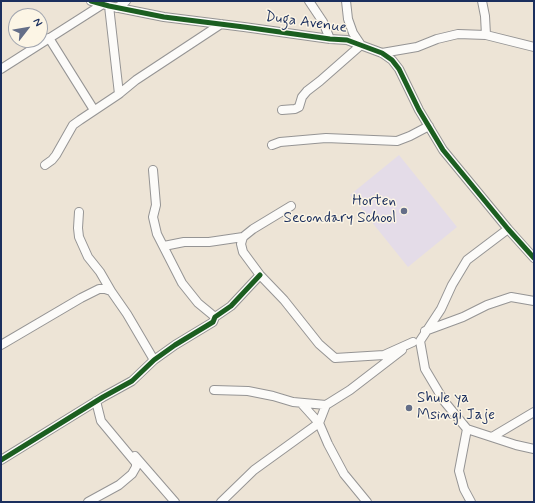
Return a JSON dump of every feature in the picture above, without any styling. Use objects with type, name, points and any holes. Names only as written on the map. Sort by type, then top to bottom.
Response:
[{"type":"street","name":"Duga Avenue","points":[[91,1],[164,17],[347,40],[382,53],[392,60],[399,69],[419,110],[443,150],[534,258]]},
{"type":"street","points":[[1,69],[49,38],[110,6],[126,1]]},
{"type":"street","points":[[309,1],[323,22],[330,39]]},
{"type":"street","points":[[282,110],[295,109],[299,107],[302,97],[307,91],[361,45],[353,33],[348,19],[346,1]]},
{"type":"street","points":[[482,1],[485,16],[486,35]]},
{"type":"street","points":[[110,6],[119,94]]},
{"type":"street","points":[[45,165],[56,155],[73,126],[119,94],[136,80],[221,24]]},
{"type":"street","points":[[382,53],[417,47],[437,39],[458,34],[486,35],[534,47]]},
{"type":"street","points":[[49,38],[94,110]]},
{"type":"street","points":[[272,145],[280,142],[326,138],[397,141],[429,126]]},
{"type":"street","points":[[153,170],[156,205],[153,217],[157,234],[182,283],[198,303],[215,317]]},
{"type":"street","points":[[164,246],[184,242],[209,242],[243,237],[253,229],[291,206]]},
{"type":"street","points":[[79,212],[79,237],[88,257],[100,272],[127,314],[154,360]]},
{"type":"street","points":[[214,390],[248,391],[301,403],[326,405],[350,390],[417,341],[441,309],[452,285],[467,260],[508,229]]},
{"type":"street","points":[[243,237],[241,244],[243,252],[260,275],[284,300],[319,344],[334,358],[384,355],[417,341]]},
{"type":"street","points":[[1,460],[96,401],[132,381],[154,360],[175,345],[213,322],[215,317],[231,306],[260,275]]},
{"type":"street","points":[[1,345],[93,292],[105,289],[111,291]]},
{"type":"street","points":[[425,331],[463,317],[487,305],[511,297],[534,301]]},
{"type":"street","points":[[417,341],[426,369],[444,401],[467,429],[516,445],[534,449]]},
{"type":"street","points":[[88,502],[119,485],[132,474],[136,467],[136,463],[133,458],[101,421],[96,401]]},
{"type":"street","points":[[301,403],[319,423],[344,474],[367,502]]},
{"type":"street","points":[[221,502],[254,470],[319,423],[326,405]]},
{"type":"street","points":[[492,437],[534,412]]},
{"type":"street","points":[[467,429],[459,471],[464,489],[471,502]]},
{"type":"street","points":[[127,448],[175,502]]},
{"type":"shaded area","name":"Horten Secondary School","points":[[399,155],[457,227],[408,267],[350,195]]},
{"type":"cycle path","points":[[91,1],[164,17],[347,40],[382,53],[392,60],[399,69],[419,110],[443,150],[534,258]]},
{"type":"cycle path","points":[[1,460],[103,397],[132,381],[154,360],[175,345],[213,322],[215,317],[231,306],[260,275]]},
{"type":"place","name":"Horten Secondary School","points":[[404,211]]},
{"type":"place","name":"Shule ya Msingi Jaje","points":[[409,408]]}]
